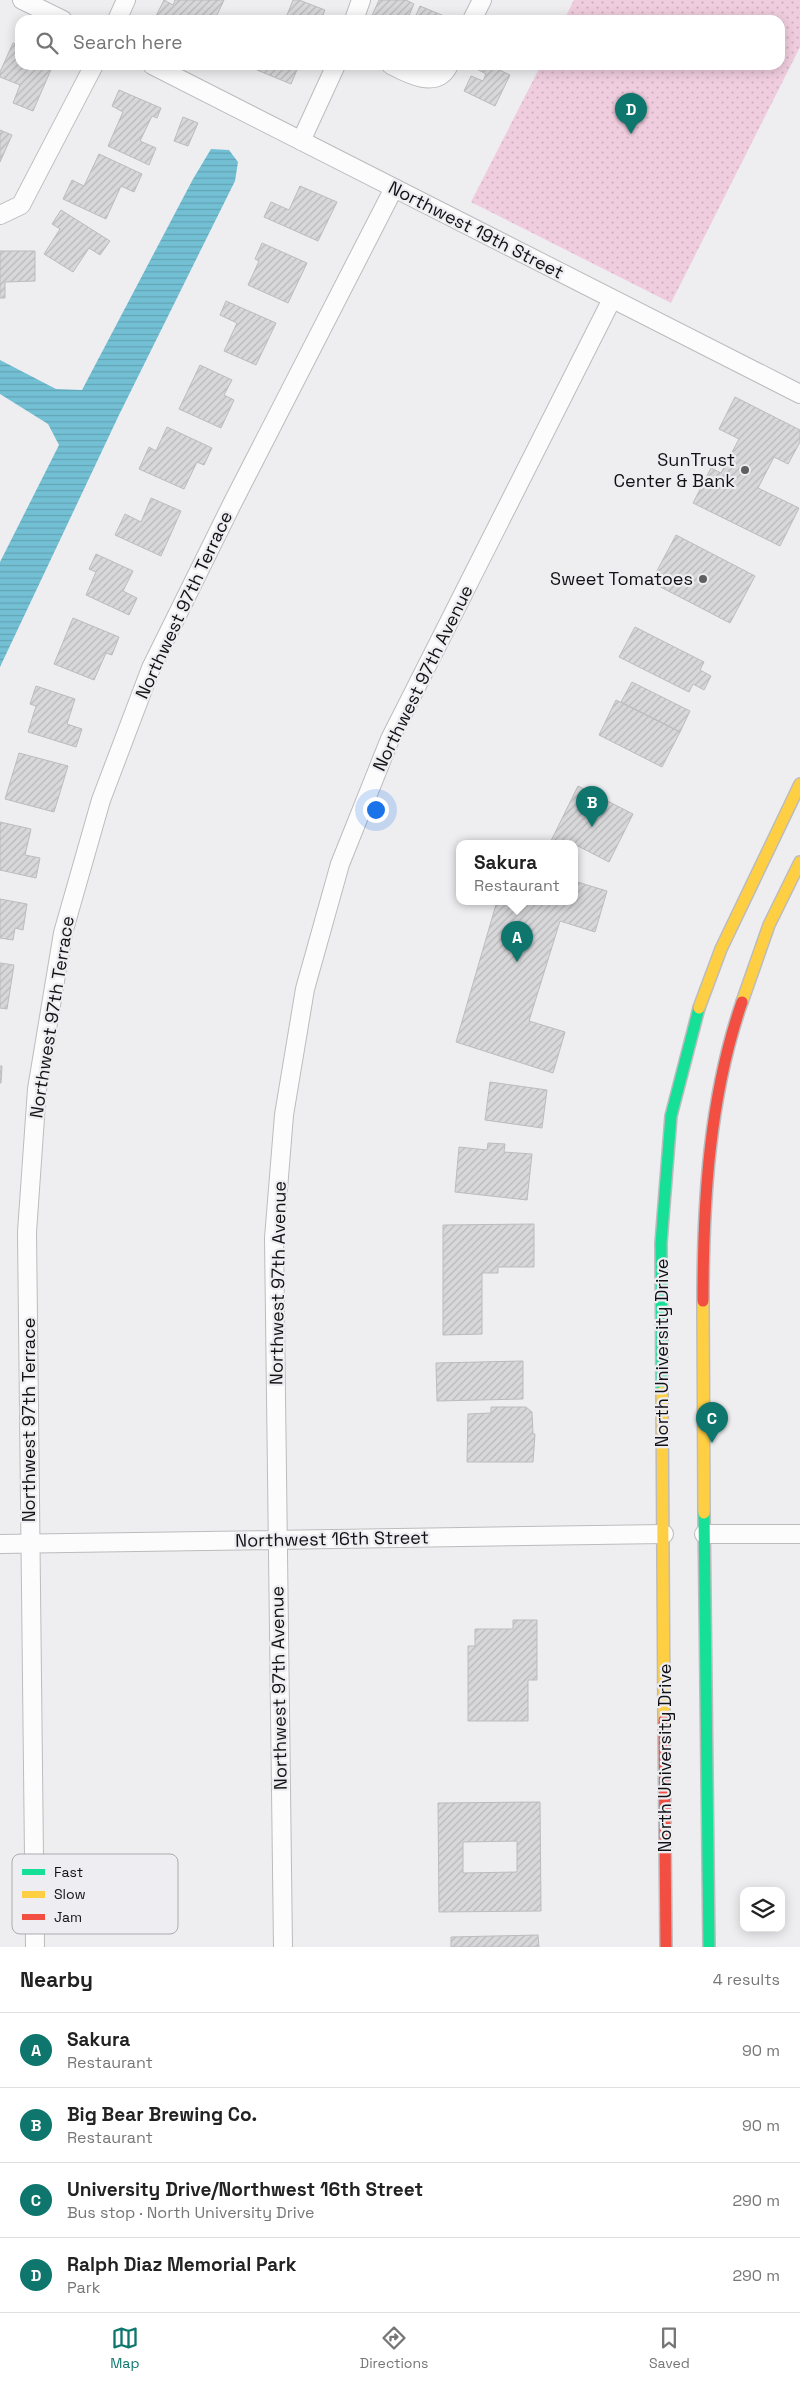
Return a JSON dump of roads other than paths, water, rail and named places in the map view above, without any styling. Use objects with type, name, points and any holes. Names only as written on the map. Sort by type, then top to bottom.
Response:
[{"type":"main road","name":"North University Drive","points":[[666,1947],[670,1539],[662,1421],[661,1243],[671,1116],[696,1016],[721,949],[800,784]]},
{"type":"main road","points":[[748,921],[764,859]]},
{"type":"main road","points":[[709,1947],[705,1628],[700,1531],[704,1250],[714,1120],[730,1037],[769,925],[800,862]]},
{"type":"main road","points":[[747,948],[755,965]]},
{"type":"main road","points":[[721,949],[728,963]]},
{"type":"main road","points":[[730,1037],[731,1000]]},
{"type":"main road","points":[[662,1421],[674,1485]]},
{"type":"main road","points":[[692,1582],[705,1628]]},
{"type":"street","points":[[22,0],[53,15]]},
{"type":"street","points":[[119,15],[126,0]]},
{"type":"street","points":[[356,15],[360,0]]},
{"type":"street","points":[[474,15],[482,0]]},
{"type":"street","points":[[1,215],[21,205],[91,70]]},
{"type":"street","name":"Northwest 19th Street","points":[[162,70],[800,394]]},
{"type":"street","points":[[301,141],[334,70]]},
{"type":"street","points":[[401,70],[414,77],[431,80],[447,70]]},
{"type":"street","name":"Northwest 97th Terrace","points":[[34,1854],[28,1232],[36,1089],[63,933],[101,800],[151,668],[232,502],[394,188]]},
{"type":"street","name":"Northwest 97th Avenue","points":[[282,1947],[274,1238],[284,1115],[305,989],[340,864],[390,740],[612,299]]},
{"type":"street","points":[[700,1531],[800,1534]]},
{"type":"street","name":"Northwest 16th Street","points":[[0,1544],[277,1540],[670,1539]]},
{"type":"street","name":"Northwest 97th Terrace","points":[[35,1934],[35,1947]]},
{"type":"water","points":[[211,149],[229,150],[238,162],[235,181],[119,415],[0,667],[0,562],[59,445],[48,424],[0,394],[0,360],[56,389],[82,390],[193,179]]},
{"type":"place","name":"Ralph Diaz Memorial Park","points":[[631,134]]},
{"type":"place","name":"SunTrust Center & Bank","points":[[745,470]]},
{"type":"place","name":"Sweet Tomatoes","points":[[703,579]]},
{"type":"place","name":"Big Bear Brewing Co.","points":[[592,827]]},
{"type":"place","name":"Sakura","points":[[517,962]]},
{"type":"place","name":"University Drive/Northwest 16th Street","points":[[712,1443]]}]
